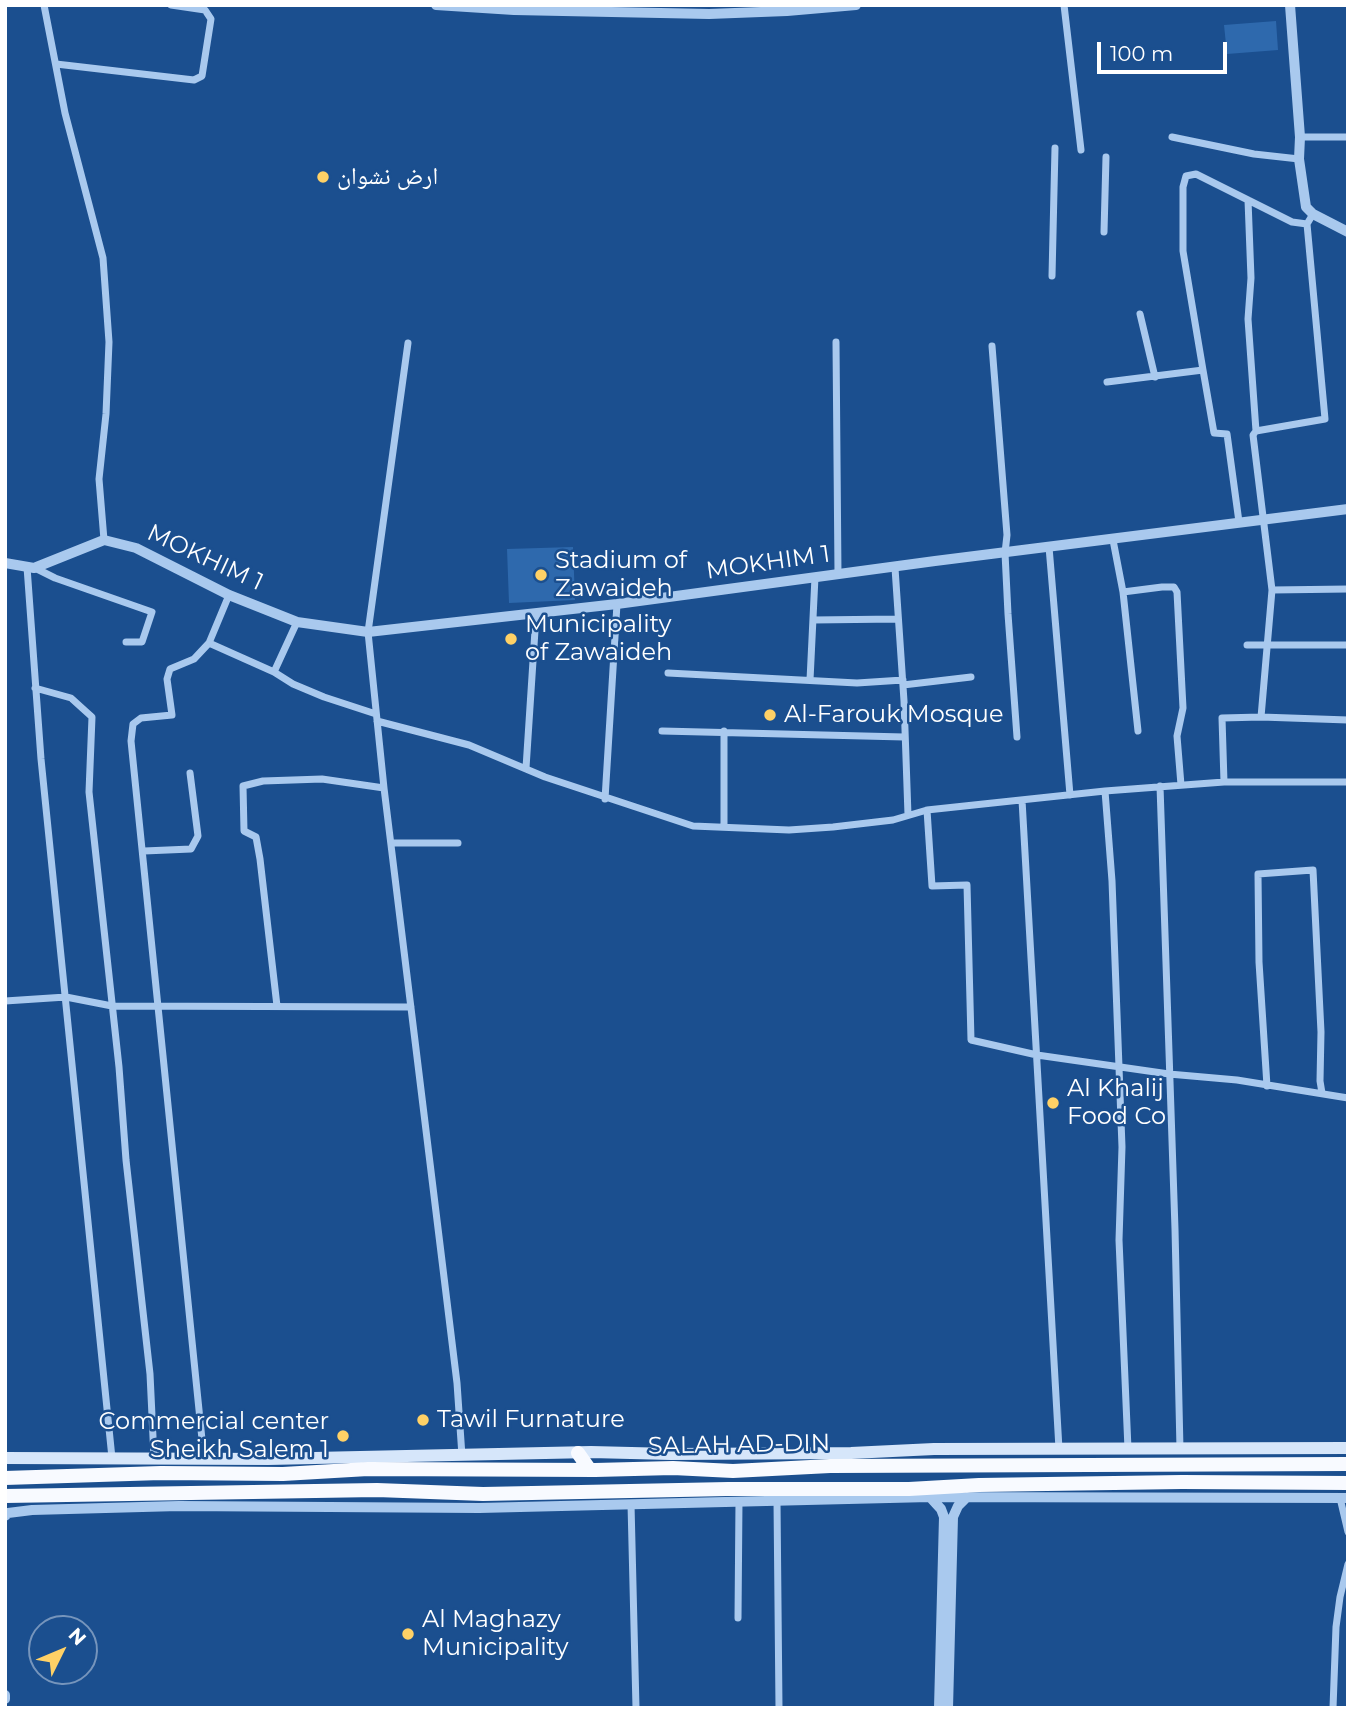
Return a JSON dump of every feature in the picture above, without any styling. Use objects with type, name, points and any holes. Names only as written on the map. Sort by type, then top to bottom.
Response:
[{"type":"highway","points":[[578,1452],[590,1470]]},
{"type":"highway","points":[[268,1459],[284,1474]]},
{"type":"highway","name":"SALAH AD-DIN","points":[[5,1478],[161,1472],[284,1474],[368,1469],[673,1468],[733,1471],[830,1466],[1348,1464]]},
{"type":"highway","points":[[929,1467],[934,1476],[929,1492]]},
{"type":"highway","points":[[727,1489],[733,1471]]},
{"type":"highway","name":"SALAH AD-DIN","points":[[5,1496],[377,1490],[483,1494],[727,1489],[929,1492],[1182,1482],[1348,1483]]},
{"type":"main road","points":[[5,1458],[268,1459],[578,1452],[829,1453],[934,1449],[1348,1448]]},
{"type":"street","points":[[31,568],[104,540],[99,479],[106,414],[109,342],[103,258],[65,113],[44,5]]},
{"type":"street","points":[[56,64],[194,80],[202,76],[211,19],[205,10],[171,5]]},
{"type":"street","points":[[436,5],[709,14],[856,5]]},
{"type":"street","points":[[1064,5],[1081,150]]},
{"type":"street","points":[[1256,431],[1325,419],[1310,219],[1303,195],[1299,159],[1300,137],[1290,5]]},
{"type":"street","points":[[1172,137],[1254,154],[1299,159]]},
{"type":"street","points":[[1300,137],[1348,137]]},
{"type":"street","points":[[1052,276],[1055,148]]},
{"type":"street","points":[[1104,232],[1106,157]]},
{"type":"street","points":[[1239,522],[1227,434],[1214,433],[1183,251],[1183,187],[1186,176],[1196,174],[1292,222],[1310,219],[1348,232]]},
{"type":"street","points":[[1248,200],[1251,278],[1248,320],[1256,431],[1253,435],[1272,590],[1261,717]]},
{"type":"street","points":[[1140,314],[1154,377]]},
{"type":"street","points":[[836,342],[838,574]]},
{"type":"street","points":[[408,343],[368,632],[384,788],[457,1383],[463,1456]]},
{"type":"street","points":[[992,346],[1007,535],[1005,552],[1017,737]]},
{"type":"street","points":[[1108,382],[1203,370]]},
{"type":"street","name":"MOKHIM 1","points":[[104,540],[136,548],[229,595],[297,622],[368,632],[536,615],[1348,509]]},
{"type":"street","points":[[1113,540],[1122,592],[1138,731]]},
{"type":"street","points":[[1049,547],[1070,795]]},
{"type":"street","points":[[5,563],[31,568],[152,612],[142,642],[126,642]]},
{"type":"street","points":[[31,568],[35,688],[111,1458]]},
{"type":"street","points":[[895,568],[908,815]]},
{"type":"street","points":[[810,680],[815,577]]},
{"type":"street","points":[[1122,592],[1162,587],[1174,587],[1177,592],[1183,708],[1177,736],[1181,785]]},
{"type":"street","points":[[1272,590],[1348,589]]},
{"type":"street","points":[[204,1459],[131,741],[133,724],[141,718],[172,715],[167,679],[170,669],[194,659],[209,643],[229,595]]},
{"type":"street","points":[[605,799],[617,604]]},
{"type":"street","points":[[526,768],[536,615]]},
{"type":"street","points":[[813,620],[897,619]]},
{"type":"street","points":[[274,672],[297,622]]},
{"type":"street","points":[[209,643],[324,698],[469,745],[605,799],[693,826],[789,830],[893,820],[927,810],[1160,786],[1224,782],[1348,782]]},
{"type":"street","points":[[1247,645],[1348,645]]},
{"type":"street","points":[[668,673],[857,683],[903,683],[971,677]]},
{"type":"street","points":[[35,688],[71,698],[92,717],[89,792],[120,1067],[126,1160],[150,1374],[154,1458]]},
{"type":"street","points":[[1224,782],[1222,718],[1348,720]]},
{"type":"street","points":[[662,731],[904,737]]},
{"type":"street","points":[[724,731],[724,827]]},
{"type":"street","points":[[144,851],[191,849],[198,836],[190,773]]},
{"type":"street","points":[[277,1006],[256,837],[244,831],[243,786],[263,781],[322,779],[384,788]]},
{"type":"street","points":[[1160,786],[1180,1449]]},
{"type":"street","points":[[1105,791],[1112,881],[1122,1147],[1119,1240],[1128,1450]]},
{"type":"street","points":[[1022,800],[1059,1449]]},
{"type":"street","points":[[927,810],[932,886],[967,885],[971,1040],[1037,1055],[1169,1074],[1237,1080],[1348,1098]]},
{"type":"street","points":[[391,842],[458,843]]},
{"type":"street","points":[[1267,1086],[1259,962],[1258,874],[1313,870],[1322,1093]]},
{"type":"street","points":[[5,1001],[66,997],[112,1006],[411,1007]]},
{"type":"street","points":[[929,1492],[944,1517],[939,1708]]},
{"type":"street","points":[[5,1517],[8,1513],[64,1508],[479,1508],[777,1501],[929,1492],[967,1497],[1344,1498],[1348,1532]]},
{"type":"street","points":[[948,1708],[953,1517],[958,1506],[967,1497]]},
{"type":"street","points":[[738,1618],[739,1501]]},
{"type":"street","points":[[777,1501],[779,1708]]},
{"type":"street","points":[[631,1504],[636,1708]]},
{"type":"street","points":[[1333,1708],[1336,1627],[1348,1564]]},
{"type":"shaded area","points":[[1276,21],[1278,50],[1227,54],[1224,25]]},
{"type":"shaded area","name":"Stadium of Zawaideh","points":[[573,547],[575,600],[509,603],[507,549]]},
{"type":"place","name":"ارض نشوان","points":[[323,177]]},
{"type":"place","name":"Stadium of Zawaideh","points":[[541,575]]},
{"type":"place","name":"Municipality of Zawaideh","points":[[511,639]]},
{"type":"place","name":"Al-Farouk Mosque","points":[[770,715]]},
{"type":"place","name":"Al Khalij Food Co","points":[[1053,1103]]},
{"type":"place","name":"Tawil Furnature","points":[[423,1420]]},
{"type":"place","name":"Commercial center Sheikh Salem 1","points":[[343,1436]]},
{"type":"place","name":"Al Maghazy Municipality","points":[[408,1634]]}]
